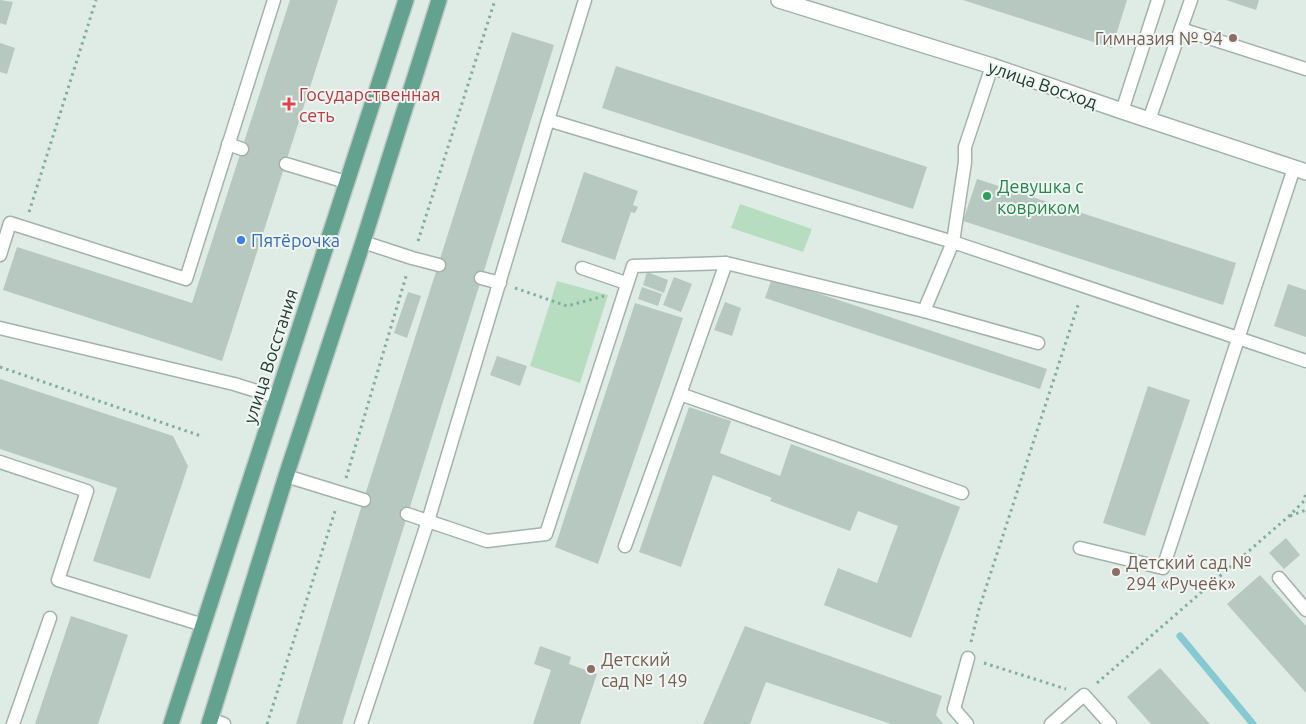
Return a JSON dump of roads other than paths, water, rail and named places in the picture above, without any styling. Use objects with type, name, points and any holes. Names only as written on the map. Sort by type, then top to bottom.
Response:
[{"type":"main road","name":"улица Восстания","points":[[171,724],[406,0]]},
{"type":"main road","points":[[215,723],[286,476],[363,242],[439,0]]},
{"type":"street","name":"улица Восход","points":[[779,0],[992,66],[1122,112],[1300,170]]},
{"type":"lane","points":[[0,255],[10,223],[186,279],[274,0]]},
{"type":"lane","points":[[361,724],[428,520],[585,0]]},
{"type":"lane","points":[[1122,112],[1158,0]]},
{"type":"lane","points":[[1149,120],[1191,0]]},
{"type":"lane","points":[[1181,29],[1306,68]]},
{"type":"lane","points":[[924,310],[953,242],[965,162],[965,148],[992,66]]},
{"type":"lane","points":[[548,120],[953,242],[1306,361]]},
{"type":"lane","points":[[228,144],[242,149]]},
{"type":"lane","points":[[286,164],[346,182]]},
{"type":"lane","points":[[1080,548],[1163,568],[1238,338],[1300,170]]},
{"type":"lane","points":[[363,242],[439,265]]},
{"type":"lane","points":[[625,546],[726,263]]},
{"type":"lane","points":[[407,514],[487,541],[546,534],[633,266],[726,263],[924,310],[1038,343]]},
{"type":"lane","points":[[582,268],[626,283]]},
{"type":"lane","points":[[481,278],[500,284]]},
{"type":"lane","points":[[0,328],[234,384],[276,397]]},
{"type":"lane","points":[[680,394],[962,492]]},
{"type":"lane","points":[[0,462],[88,491],[58,580],[203,625]]},
{"type":"lane","points":[[286,476],[364,500]]},
{"type":"lane","points":[[1279,578],[1306,610]]},
{"type":"lane","points":[[13,724],[50,618]]},
{"type":"lane","points":[[967,724],[954,709],[968,658]]},
{"type":"lane","points":[[1051,724],[1084,695],[1110,724]]},
{"type":"waterway","points":[[1180,636],[1253,724]]},
{"type":"place","name":"Гимназия № 94","points":[[1233,38]]},
{"type":"place","name":"Государственная сеть","points":[[289,104]]},
{"type":"place","name":"Девушка с ковриком","points":[[987,196]]},
{"type":"place","name":"Пятёрочка","points":[[241,240]]},
{"type":"place","name":"Детский сад № 294 «Ручеёк»","points":[[1116,572]]},
{"type":"place","name":"Детский сад № 149","points":[[591,669]]}]
